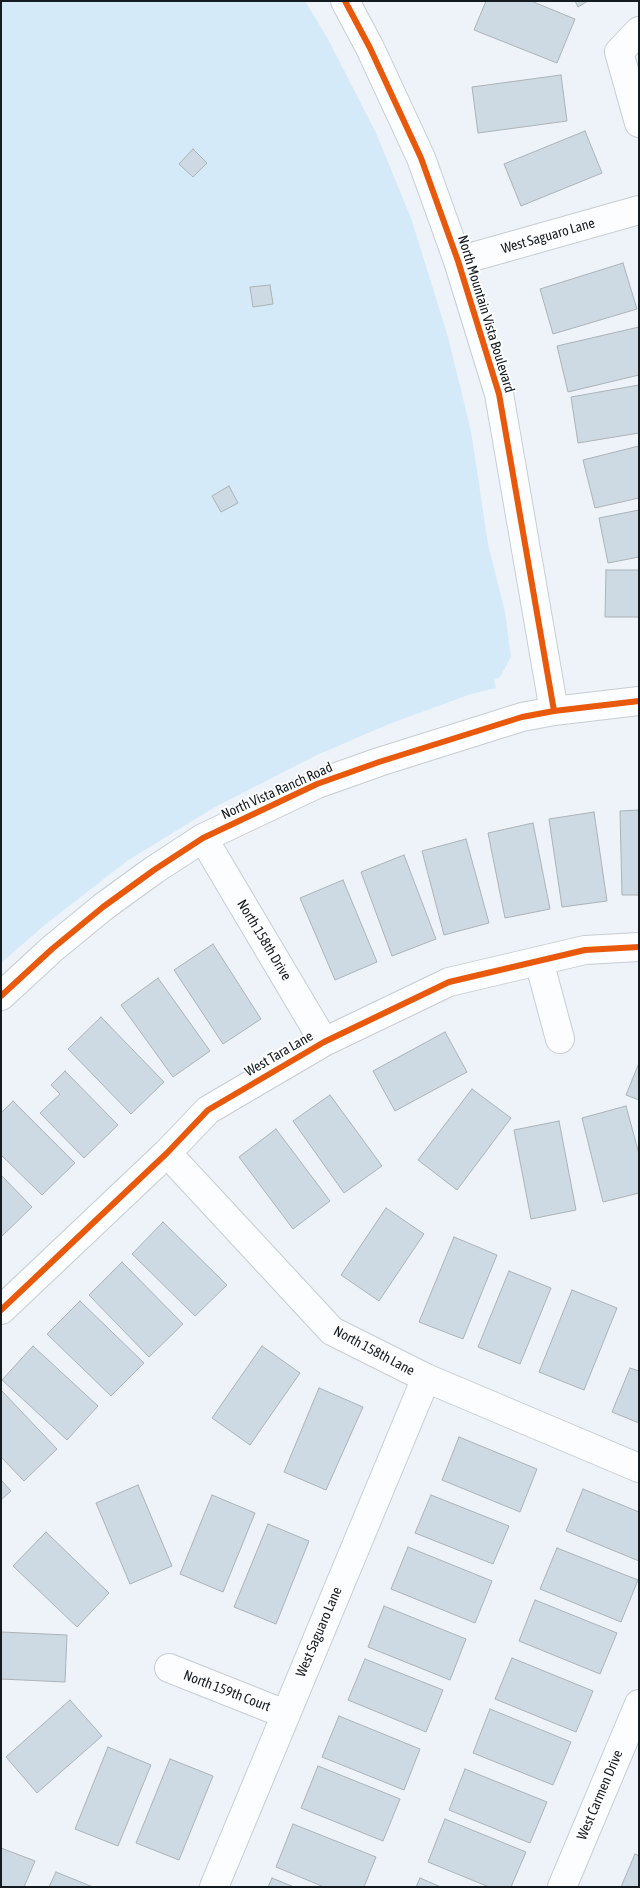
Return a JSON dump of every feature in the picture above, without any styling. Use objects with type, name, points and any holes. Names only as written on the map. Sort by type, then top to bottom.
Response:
[{"type":"street","name":"North Mountain Vista Boulevard","points":[[345,1],[370,48],[421,158],[458,261],[498,394],[526,540],[554,711]]},
{"type":"street","points":[[639,31],[619,52],[639,123]]},
{"type":"street","name":"West Saguaro Lane","points":[[458,261],[639,210]]},
{"type":"street","name":"North Vista Ranch Road","points":[[1,996],[52,949],[103,907],[203,838],[326,781],[522,717],[554,711],[639,701]]},
{"type":"street","name":"North 158th Drive","points":[[203,838],[324,1042]]},
{"type":"street","name":"West Tara Lane","points":[[1,1310],[167,1153],[208,1110],[324,1042],[449,982],[585,950],[639,947]]},
{"type":"street","points":[[539,961],[560,1039]]},
{"type":"street","name":"North 158th Lane","points":[[167,1153],[332,1331],[426,1378],[639,1468]]},
{"type":"street","name":"West Saguaro Lane","points":[[214,1887],[426,1378]]},
{"type":"street","name":"North 159th Court","points":[[169,1668],[285,1714]]},
{"type":"street","name":"West Carmen Drive","points":[[562,1887],[639,1704]]},
{"type":"shaded area","points":[[1,1],[305,1],[328,39],[376,133],[411,218],[448,337],[471,431],[488,544],[505,612],[511,657],[500,677],[494,680],[496,688],[471,694],[389,724],[317,755],[215,807],[127,861],[46,924],[1,963]]},
{"type":"building","points":[[486,1],[531,1],[575,19],[557,63],[474,30]]},
{"type":"building","points":[[575,1],[588,1],[578,7]]},
{"type":"building","points":[[561,75],[567,121],[478,133],[472,87]]},
{"type":"building","points":[[585,131],[602,173],[521,206],[504,164]]},
{"type":"building","points":[[193,149],[207,163],[193,177],[179,164]]},
{"type":"building","points":[[623,263],[637,309],[553,334],[540,289]]},
{"type":"building","points":[[270,285],[273,304],[253,307],[250,287]]},
{"type":"building","points":[[639,327],[639,375],[568,392],[557,346]]},
{"type":"building","points":[[639,385],[639,433],[578,443],[571,397]]},
{"type":"building","points":[[639,446],[639,498],[595,508],[583,460]]},
{"type":"building","points":[[229,486],[238,503],[221,512],[212,496]]},
{"type":"building","points":[[639,510],[639,557],[608,563],[599,518]]},
{"type":"building","points":[[606,570],[639,570],[639,617],[605,617]]},
{"type":"building","points":[[639,810],[639,895],[622,895],[620,811]]},
{"type":"building","points":[[594,812],[607,901],[562,907],[549,819]]},
{"type":"building","points":[[533,823],[550,909],[505,918],[488,833]]},
{"type":"building","points":[[466,839],[489,923],[444,935],[422,851]]},
{"type":"building","points":[[404,855],[436,939],[392,956],[361,872]]},
{"type":"building","points":[[343,880],[377,962],[335,980],[300,898]]},
{"type":"building","points":[[213,944],[261,1019],[223,1044],[174,970]]},
{"type":"building","points":[[158,978],[210,1051],[173,1077],[121,1005]]},
{"type":"building","points":[[101,1017],[164,1082],[131,1114],[68,1049]]},
{"type":"building","points":[[445,1032],[467,1072],[395,1111],[373,1071]]},
{"type":"building","points":[[639,1063],[639,1100],[626,1095]]},
{"type":"building","points":[[65,1071],[118,1125],[84,1158],[40,1113],[60,1094],[51,1085]]},
{"type":"building","points":[[472,1089],[511,1118],[457,1190],[418,1160]]},
{"type":"building","points":[[330,1095],[382,1166],[344,1193],[293,1121]]},
{"type":"building","points":[[13,1101],[75,1163],[42,1195],[1,1155],[1,1113]]},
{"type":"building","points":[[626,1106],[639,1154],[639,1193],[603,1202],[582,1118]]},
{"type":"building","points":[[559,1121],[576,1210],[531,1219],[514,1130]]},
{"type":"building","points":[[276,1129],[330,1201],[293,1229],[239,1157]]},
{"type":"building","points":[[1,1175],[32,1207],[1,1237]]},
{"type":"building","points":[[386,1208],[424,1234],[379,1301],[341,1275]]},
{"type":"building","points":[[163,1222],[227,1285],[195,1316],[132,1254]]},
{"type":"building","points":[[454,1237],[497,1255],[463,1339],[419,1322]]},
{"type":"building","points":[[122,1262],[183,1324],[149,1357],[89,1295]]},
{"type":"building","points":[[509,1271],[551,1288],[520,1364],[478,1347]]},
{"type":"building","points":[[572,1290],[617,1308],[584,1390],[539,1372]]},
{"type":"building","points":[[80,1301],[144,1363],[111,1396],[47,1334]]},
{"type":"building","points":[[33,1346],[98,1406],[67,1440],[2,1380]]},
{"type":"building","points":[[262,1346],[300,1373],[250,1445],[212,1418]]},
{"type":"building","points":[[630,1368],[639,1371],[639,1423],[612,1412]]},
{"type":"building","points":[[319,1388],[363,1407],[326,1490],[284,1472]]},
{"type":"building","points":[[1,1390],[57,1449],[24,1481],[1,1457]]},
{"type":"building","points":[[459,1437],[537,1469],[520,1512],[442,1480]]},
{"type":"building","points":[[1,1480],[11,1491],[1,1500]]},
{"type":"building","points":[[138,1485],[172,1566],[130,1584],[96,1503]]},
{"type":"building","points":[[583,1489],[639,1512],[639,1561],[566,1531]]},
{"type":"building","points":[[212,1495],[255,1513],[223,1592],[180,1574]]},
{"type":"building","points":[[431,1495],[509,1526],[493,1564],[415,1533]]},
{"type":"building","points":[[268,1524],[309,1541],[276,1624],[234,1607]]},
{"type":"building","points":[[46,1532],[109,1593],[77,1627],[13,1566]]},
{"type":"building","points":[[408,1547],[492,1581],[475,1623],[391,1589]]},
{"type":"building","points":[[557,1548],[638,1580],[621,1622],[540,1589]]},
{"type":"building","points":[[535,1600],[617,1633],[600,1674],[519,1641]]},
{"type":"building","points":[[384,1606],[466,1639],[450,1680],[368,1647]]},
{"type":"building","points":[[1,1632],[67,1635],[65,1682],[1,1679]]},
{"type":"building","points":[[512,1658],[593,1691],[576,1732],[495,1699]]},
{"type":"building","points":[[365,1659],[443,1690],[426,1732],[348,1700]]},
{"type":"building","points":[[70,1700],[102,1736],[37,1793],[6,1757]]},
{"type":"building","points":[[490,1709],[571,1742],[553,1785],[473,1753]]},
{"type":"building","points":[[339,1716],[420,1749],[404,1790],[322,1757]]},
{"type":"building","points":[[108,1747],[151,1765],[118,1846],[75,1829]]},
{"type":"building","points":[[170,1759],[213,1776],[179,1860],[136,1843]]},
{"type":"building","points":[[318,1766],[400,1799],[383,1841],[301,1808]]},
{"type":"building","points":[[465,1769],[547,1802],[530,1843],[449,1810]]},
{"type":"building","points":[[445,1819],[526,1852],[511,1887],[489,1887],[428,1862]]},
{"type":"building","points":[[293,1824],[376,1857],[364,1887],[324,1887],[276,1867]]},
{"type":"building","points":[[1,1848],[35,1861],[24,1887],[1,1887]]},
{"type":"building","points":[[635,1854],[639,1856],[639,1887],[621,1887]]},
{"type":"building","points":[[56,1872],[93,1887],[49,1887]]},
{"type":"building","points":[[272,1878],[294,1887],[268,1887]]},
{"type":"building","points":[[420,1878],[441,1887],[416,1887]]},
{"type":"cycle path","points":[[345,1],[370,48],[421,158],[458,261],[499,394],[554,711]]},
{"type":"cycle path","points":[[1,996],[52,949],[103,907],[154,870],[203,838],[317,784],[379,762],[522,717],[554,711],[639,701]]},
{"type":"cycle path","points":[[1,1310],[167,1153],[208,1110],[324,1042],[449,982],[585,950],[639,947]]}]
